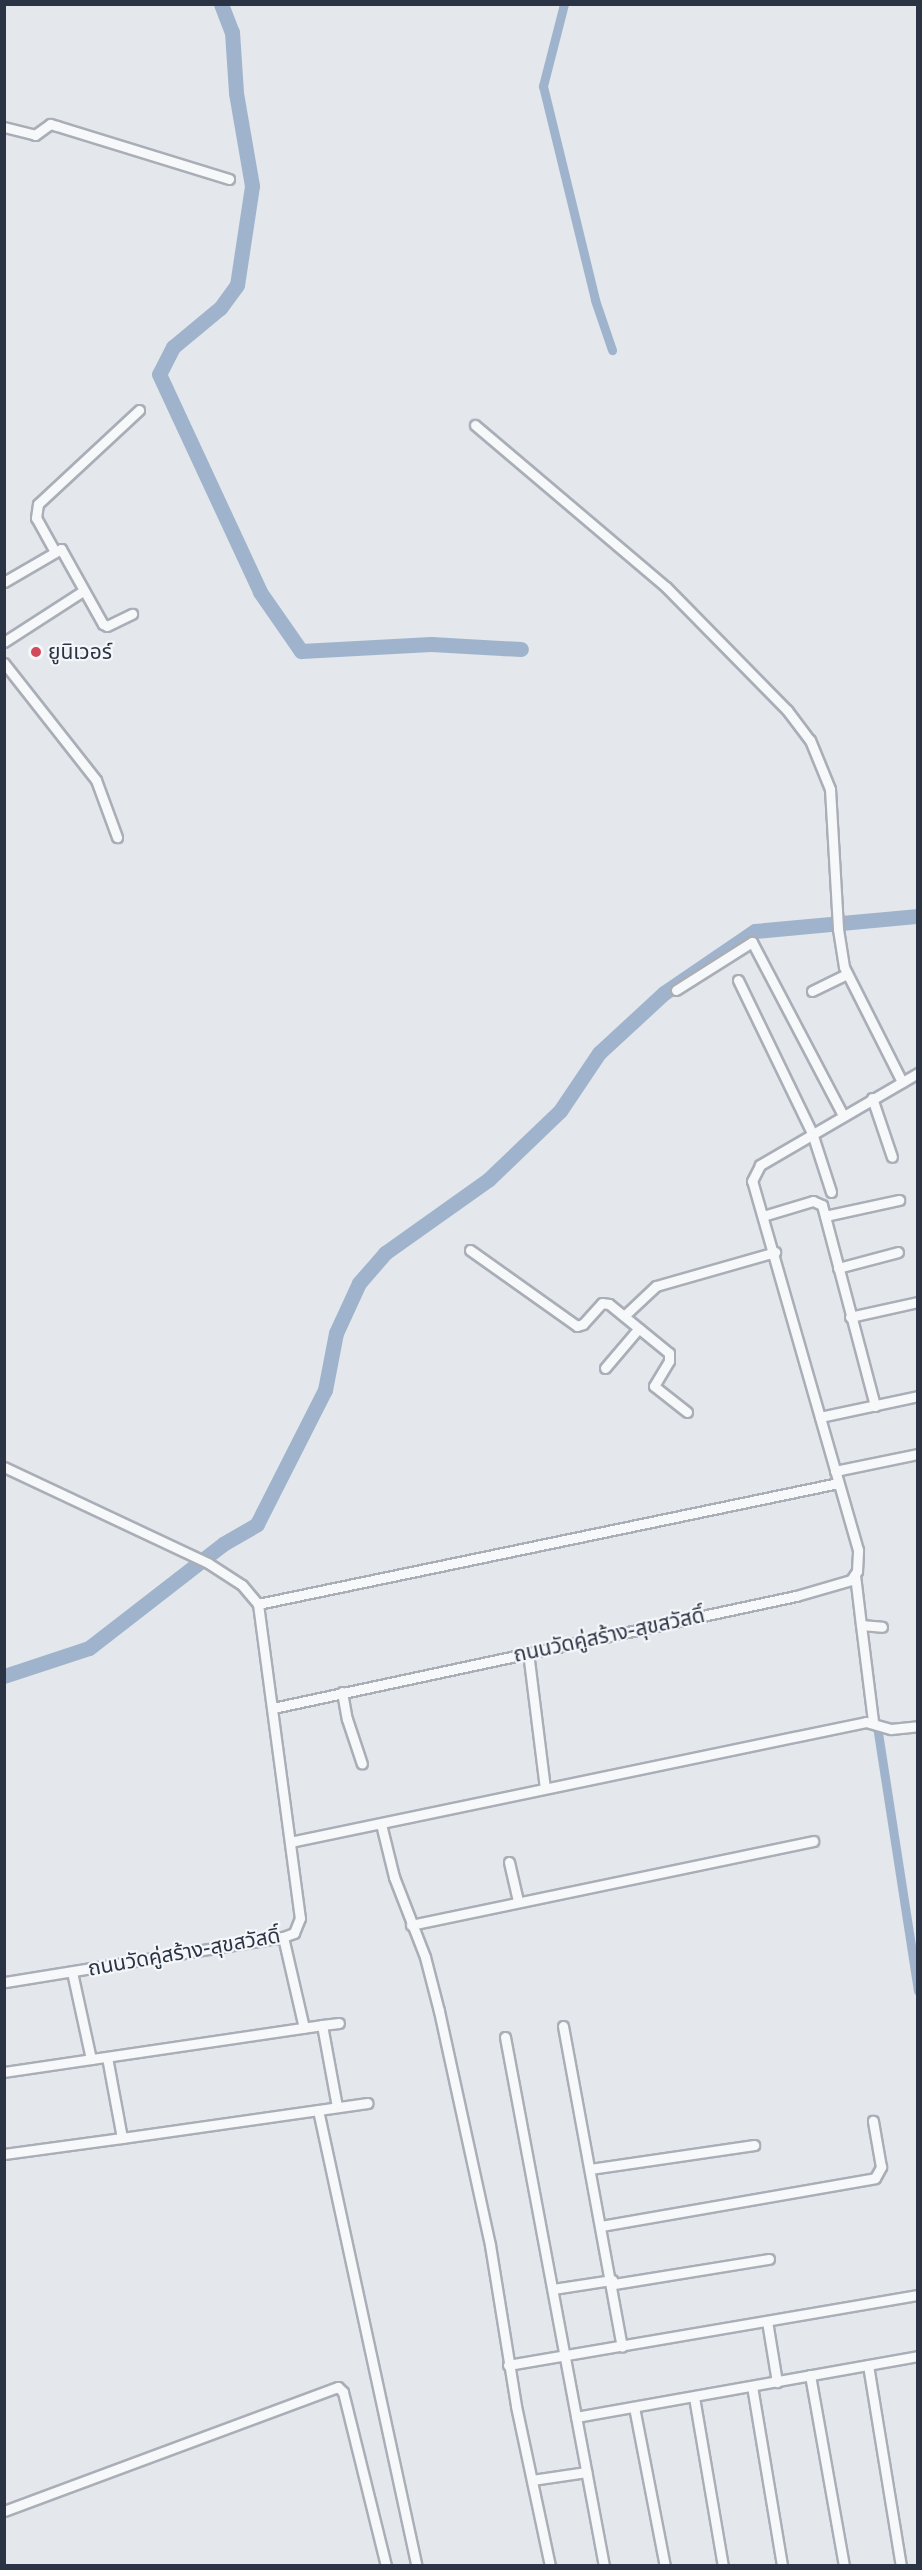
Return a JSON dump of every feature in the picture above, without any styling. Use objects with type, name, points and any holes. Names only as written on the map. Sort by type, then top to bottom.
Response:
[{"type":"street","points":[[4,127],[35,135],[50,124],[229,179]]},
{"type":"street","points":[[54,550],[36,518],[39,504],[139,410]]},
{"type":"street","points":[[475,425],[666,587],[802,729],[822,764],[830,789],[838,929],[847,974],[902,1082]]},
{"type":"street","points":[[4,582],[54,550],[61,549],[83,591],[107,626],[132,614]]},
{"type":"street","points":[[4,642],[83,591]]},
{"type":"street","points":[[5,664],[96,780],[117,837]]},
{"type":"street","points":[[676,990],[752,942],[843,1114]]},
{"type":"street","points":[[812,991],[847,974]]},
{"type":"street","points":[[738,980],[812,1133],[831,1192]]},
{"type":"street","points":[[873,1721],[855,1575],[858,1550],[775,1252],[752,1181],[756,1169],[843,1114],[918,1074]]},
{"type":"street","points":[[872,1098],[892,1157]]},
{"type":"street","points":[[763,1216],[816,1200],[822,1205],[875,1406]]},
{"type":"street","points":[[825,1216],[899,1200]]},
{"type":"street","points":[[470,1250],[577,1326],[605,1302],[624,1316],[670,1355],[654,1386],[687,1412]]},
{"type":"street","points":[[624,1316],[656,1286],[775,1252]]},
{"type":"street","points":[[838,1268],[898,1252]]},
{"type":"street","points":[[850,1317],[918,1302]]},
{"type":"street","points":[[605,1368],[639,1328]]},
{"type":"street","points":[[820,1417],[918,1396]]},
{"type":"street","points":[[835,1471],[918,1454]]},
{"type":"street","points":[[4,1467],[208,1563],[242,1585],[258,1604],[273,1708]]},
{"type":"street","points":[[258,1604],[838,1483]]},
{"type":"street","name":"ถนนวัดคู่สร้าง-สุขสวัสดิ์","points":[[4,1982],[283,1937],[294,1933],[300,1918],[273,1708],[845,1584],[855,1575]]},
{"type":"street","points":[[861,1625],[882,1627]]},
{"type":"street","points":[[528,1652],[545,1788]]},
{"type":"street","points":[[342,1692],[347,1719],[362,1764]]},
{"type":"street","points":[[290,1842],[873,1721],[891,1729],[918,1726]]},
{"type":"street","points":[[381,1824],[411,1925],[430,1976],[480,2197],[508,2365],[550,2565]]},
{"type":"street","points":[[411,1925],[813,1841]]},
{"type":"street","points":[[509,1862],[518,1901]]},
{"type":"street","points":[[283,1937],[304,2028]]},
{"type":"street","points":[[72,1972],[91,2059]]},
{"type":"street","points":[[4,2072],[339,2023]]},
{"type":"street","points":[[322,2025],[337,2107]]},
{"type":"street","points":[[563,2026],[613,2282],[622,2347]]},
{"type":"street","points":[[505,2037],[604,2565]]},
{"type":"street","points":[[107,2057],[122,2138]]},
{"type":"street","points":[[4,2154],[368,2103]]},
{"type":"street","points":[[318,2110],[417,2565]]},
{"type":"street","points":[[601,2226],[875,2178],[881,2167],[873,2121]]},
{"type":"street","points":[[590,2169],[754,2145]]},
{"type":"street","points":[[553,2289],[769,2259]]},
{"type":"street","points":[[508,2365],[918,2295]]},
{"type":"street","points":[[767,2321],[777,2382]]},
{"type":"street","points":[[576,2418],[918,2356]]},
{"type":"street","points":[[868,2365],[902,2565]]},
{"type":"street","points":[[810,2376],[844,2565]]},
{"type":"street","points":[[752,2386],[782,2565]]},
{"type":"street","points":[[4,2511],[338,2387],[343,2392],[386,2565]]},
{"type":"street","points":[[694,2397],[723,2565]]},
{"type":"street","points":[[634,2407],[665,2565]]},
{"type":"street","points":[[532,2480],[586,2472]]},
{"type":"waterway","points":[[221,4],[232,32],[236,93],[252,186],[237,285],[220,308],[173,347],[159,374],[260,592],[301,651],[431,644],[521,649]]},
{"type":"waterway","points":[[564,4],[543,86],[595,300],[612,350]]},
{"type":"waterway","points":[[4,1676],[89,1648],[223,1544],[257,1524],[325,1390],[336,1333],[359,1283],[385,1253],[489,1179],[560,1111],[599,1053],[664,993],[755,931],[918,916]]},
{"type":"waterway","points":[[877,1726],[918,1991]]},
{"type":"place","name":"ยูนิเวอร์","points":[[36,652]]}]
